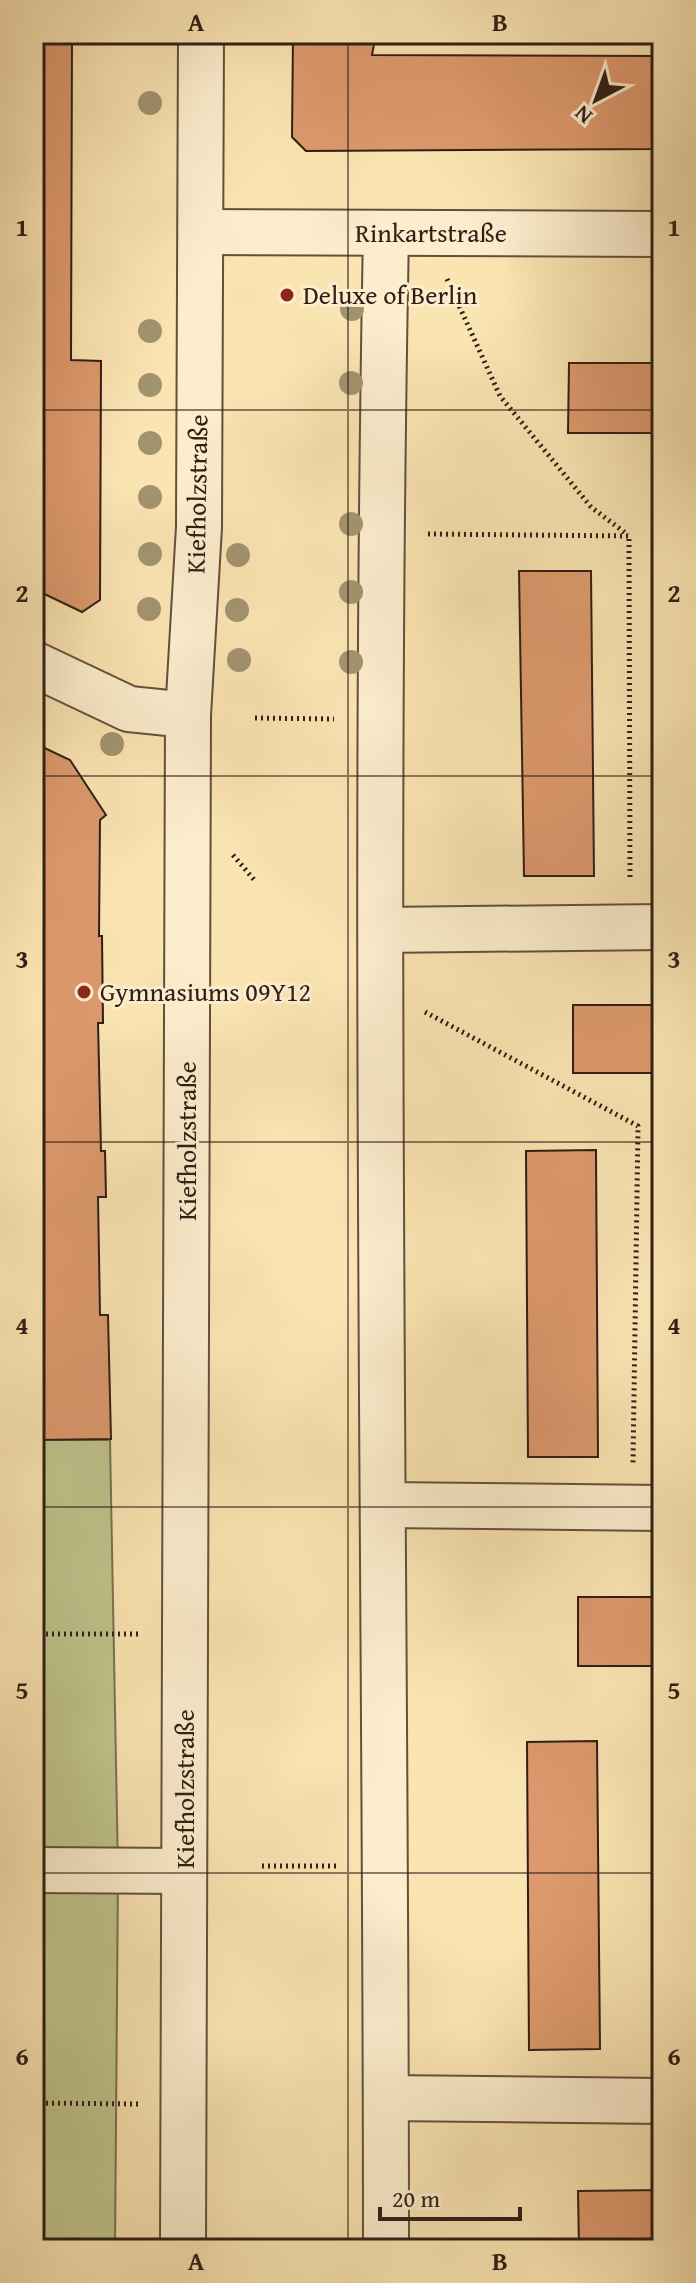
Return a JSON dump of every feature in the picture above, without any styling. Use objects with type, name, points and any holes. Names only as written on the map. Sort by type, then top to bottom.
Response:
[{"type":"street","name":"Kiefholzstraße","points":[[183,2249],[188,715],[199,527],[201,34]]},
{"type":"street","name":"Rinkartstraße","points":[[201,232],[662,234]]},
{"type":"street","points":[[386,233],[381,487],[386,2249]]},
{"type":"street","points":[[34,664],[129,709],[188,715]]},
{"type":"street","points":[[381,930],[646,928]]},
{"type":"street","points":[[383,1505],[648,1508]]},
{"type":"street","points":[[34,1870],[184,1871]]},
{"type":"street","points":[[386,2098],[662,2101]]},
{"type":"path","points":[[444,272],[500,396],[591,507],[629,536]]},
{"type":"path","points":[[423,534],[629,536]]},
{"type":"path","points":[[629,536],[646,928]]},
{"type":"path","points":[[255,718],[381,719]]},
{"type":"path","points":[[424,1012],[638,1126],[648,1508]]},
{"type":"path","points":[[34,1634],[146,1633]]},
{"type":"path","points":[[262,1866],[385,1866]]},
{"type":"path","points":[[34,2103],[147,2104]]},
{"type":"green space","points":[[34,1440],[110,1440],[118,1871],[115,2249],[34,2249]]},
{"type":"building","points":[[34,34],[72,34],[71,360],[101,361],[100,600],[82,612],[34,589]]},
{"type":"building","points":[[293,34],[376,34],[372,55],[662,56],[662,149],[306,151],[292,137]]},
{"type":"building","points":[[569,363],[662,363],[662,433],[568,433]]},
{"type":"building","points":[[519,571],[591,571],[594,876],[524,876]]},
{"type":"building","name":"Gymnasiums 09Y12","points":[[34,743],[70,760],[106,815],[100,820],[99,936],[102,936],[103,1023],[98,1023],[101,1151],[105,1151],[106,1197],[98,1197],[100,1315],[108,1315],[111,1439],[34,1440]]},
{"type":"building","points":[[573,1005],[662,1005],[662,1073],[573,1073]]},
{"type":"building","points":[[596,1150],[598,1457],[528,1457],[526,1151]]},
{"type":"building","points":[[578,1597],[662,1597],[662,1666],[578,1666]]},
{"type":"building","points":[[597,1741],[600,2049],[529,2050],[527,1742]]},
{"type":"building","points":[[662,2190],[662,2249],[579,2249],[578,2191]]},
{"type":"place","name":"Deluxe of Berlin","points":[[287,295]]},
{"type":"place","name":"Gymnasiums 09Y12","points":[[84,992]]}]
